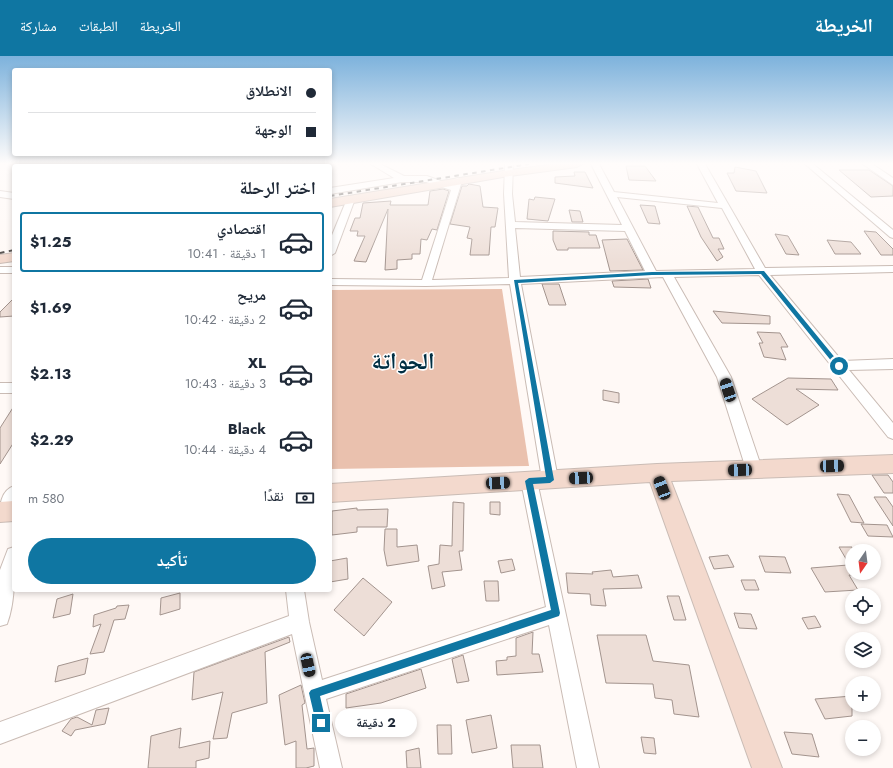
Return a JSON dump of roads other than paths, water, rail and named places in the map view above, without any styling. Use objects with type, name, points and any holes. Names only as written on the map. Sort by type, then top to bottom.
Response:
[{"type":"street","points":[[332,203],[362,197]]},
{"type":"street","points":[[426,283],[453,197]]},
{"type":"street","points":[[509,197],[515,282],[550,480]]},
{"type":"street","points":[[612,197],[652,274]]},
{"type":"street","points":[[641,197],[725,206]]},
{"type":"street","points":[[720,197],[762,272],[893,433]]},
{"type":"street","points":[[848,197],[893,235]]},
{"type":"street","points":[[332,248],[351,199]]},
{"type":"street","points":[[510,225],[628,228]]},
{"type":"street","points":[[0,259],[12,257]]},
{"type":"street","points":[[332,282],[515,282],[652,274],[893,269]]},
{"type":"street","points":[[0,270],[12,270]]},
{"type":"street","points":[[667,274],[724,377],[754,470]]},
{"type":"street","points":[[839,366],[893,364]]},
{"type":"street","points":[[0,388],[12,388]]},
{"type":"street","points":[[332,492],[657,473],[893,464]]},
{"type":"street","points":[[657,473],[767,768]]},
{"type":"street","points":[[529,481],[588,768]]},
{"type":"street","points":[[6,512],[12,498]]},
{"type":"street","points":[[0,617],[6,578],[12,561]]},
{"type":"street","points":[[295,592],[299,622],[331,768]]},
{"type":"street","points":[[314,693],[556,613]]},
{"type":"street","points":[[0,733],[299,622]]},
{"type":"railway","points":[[0,253],[12,250]]},
{"type":"district","name":"الحواتة","points":[[403,361]]}]
